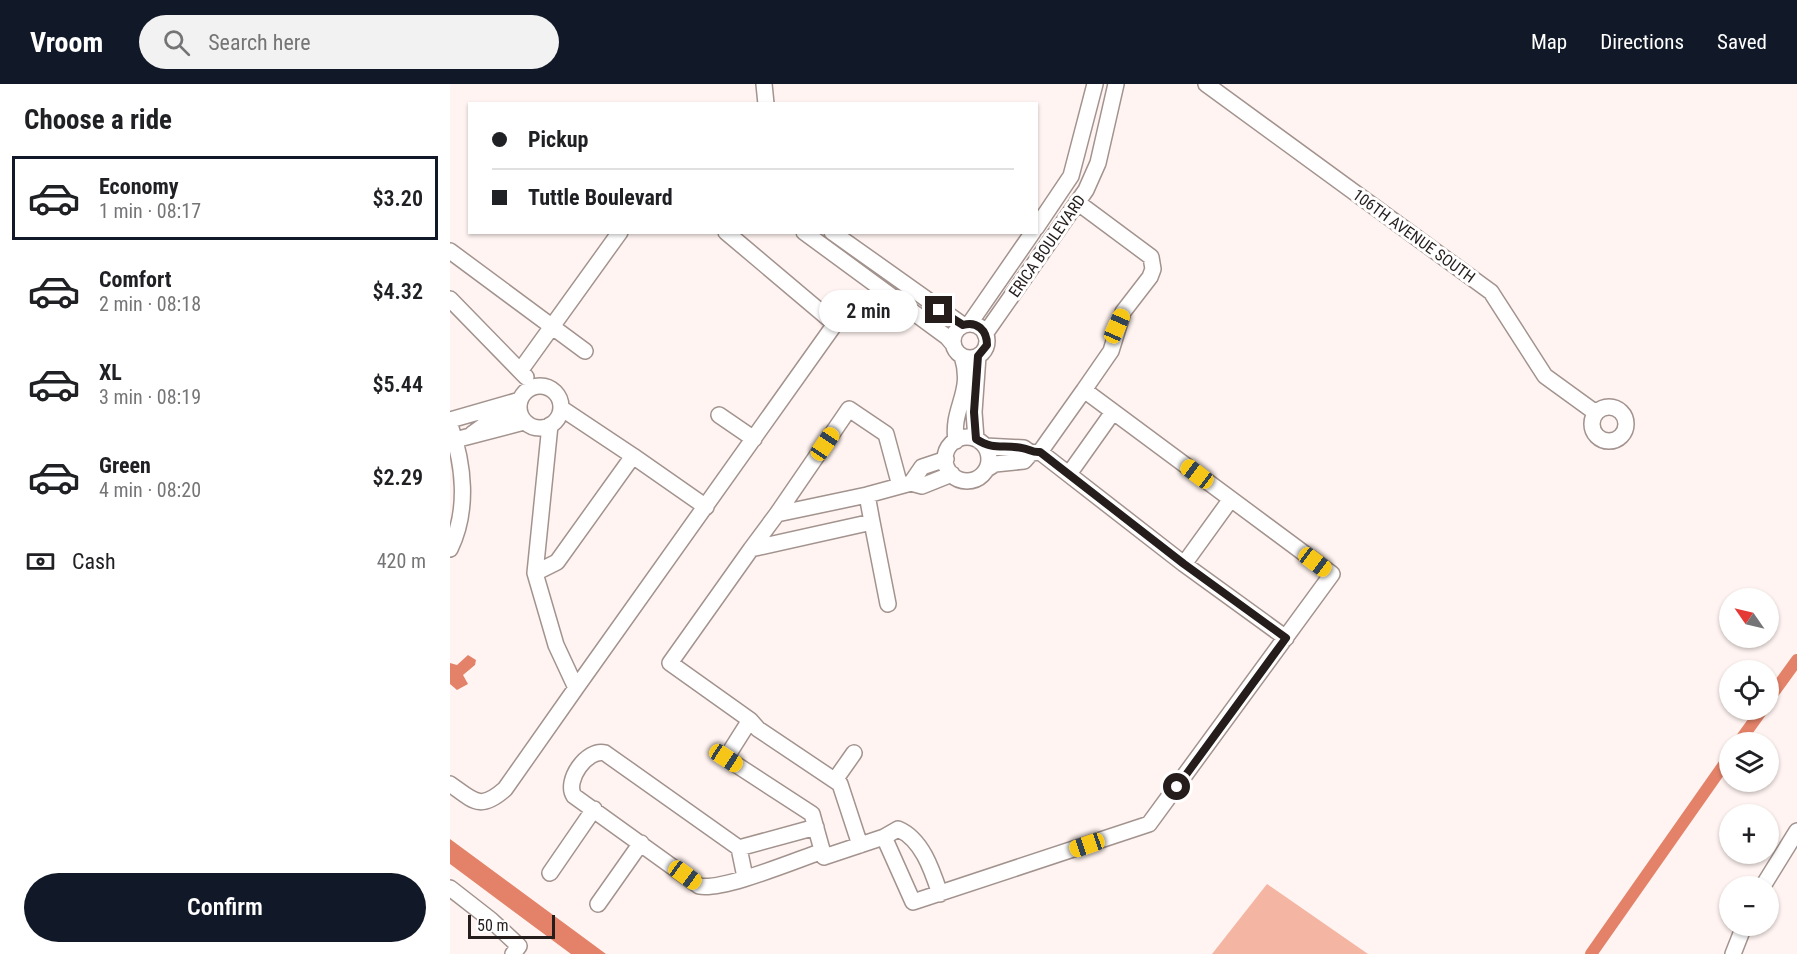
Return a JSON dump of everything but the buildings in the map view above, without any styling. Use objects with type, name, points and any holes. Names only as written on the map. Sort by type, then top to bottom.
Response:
[{"type":"street","points":[[764,84],[766,102]]},
{"type":"street","name":"ERICA BOULEVARD","points":[[1038,225],[1071,176],[1095,84]]},
{"type":"street","name":"ERICA BOULEVARD","points":[[986,334],[1077,202],[1098,163],[1116,84]]},
{"type":"street","name":"106TH AVENUE SOUTH","points":[[1206,84],[1491,292],[1545,376],[1596,413]]},
{"type":"street","points":[[1077,202],[1151,258],[1153,269],[1150,277],[1123,312],[1111,351],[1036,452],[1024,461],[995,464],[977,479],[970,481],[962,480],[952,474],[946,459],[947,452],[956,441],[962,438],[1036,452],[1069,474],[1184,564],[1286,638]]},
{"type":"street","points":[[520,371],[619,234]]},
{"type":"street","points":[[450,784],[474,801],[483,804],[494,799],[506,789],[835,324],[728,234]]},
{"type":"street","points":[[807,234],[947,337],[957,350],[969,358],[978,356]]},
{"type":"street","points":[[835,234],[966,324],[979,326],[986,334],[987,345],[978,356],[974,412],[981,443],[989,455],[987,469]]},
{"type":"street","name":"ERICA BOULEVARD","points":[[966,324],[1032,234]]},
{"type":"street","points":[[450,251],[585,351]]},
{"type":"street","points":[[450,299],[534,386]]},
{"type":"street","points":[[956,441],[955,422],[967,380],[954,333],[966,324]]},
{"type":"street","points":[[534,386],[554,390],[561,401],[561,408],[555,421],[550,425],[536,427],[521,412],[528,389],[534,386]]},
{"type":"street","points":[[884,837],[913,902],[1149,824],[1332,574],[1084,390]]},
{"type":"street","points":[[561,408],[706,507]]},
{"type":"street","points":[[860,845],[840,784],[758,729],[750,720],[670,663],[849,409],[886,434],[906,485]]},
{"type":"street","points":[[1069,474],[1113,411]]},
{"type":"street","points":[[450,420],[521,412]]},
{"type":"street","points":[[462,440],[475,429],[490,421],[521,412]]},
{"type":"street","points":[[719,415],[754,439]]},
{"type":"street","points":[[450,425],[462,440],[463,486],[460,519],[450,549]]},
{"type":"street","points":[[550,425],[535,573],[556,645],[576,688]]},
{"type":"street","points":[[535,573],[557,562],[633,456]]},
{"type":"street","points":[[906,485],[922,467],[946,459]]},
{"type":"street","points":[[777,514],[906,485],[922,486],[952,474]]},
{"type":"street","points":[[867,495],[888,604]]},
{"type":"street","points":[[1184,564],[1231,499]]},
{"type":"street","points":[[751,549],[872,522]]},
{"type":"street","points":[[750,720],[726,758],[812,814],[824,856],[884,837],[898,830],[909,834],[934,875],[940,894]]},
{"type":"street","points":[[745,877],[739,848],[605,753],[598,751],[589,754],[571,782],[574,796],[699,886],[707,888],[745,877],[823,851]]},
{"type":"street","points":[[835,780],[854,753]]},
{"type":"street","points":[[550,873],[594,809]]},
{"type":"street","points":[[739,848],[816,827]]},
{"type":"street","points":[[1769,876],[1797,831]]},
{"type":"street","points":[[598,904],[641,843]]},
{"type":"street","points":[[450,888],[491,920],[516,950]]},
{"type":"street","points":[[1733,954],[1740,936]]},
{"type":"shaded area","points":[[468,655],[476,660],[475,665],[463,675],[468,684],[457,690],[450,684],[450,663],[457,665]]},
{"type":"shaded area","points":[[450,839],[606,954],[571,954],[450,864]]},
{"type":"shaded area","points":[[1267,884],[1368,954],[1212,954]]},
{"type":"waterway","points":[[1779,685],[1797,660]]},
{"type":"waterway","points":[[1746,732],[1755,720]]},
{"type":"waterway","points":[[1591,954],[1719,772]]},
{"type":"route","points":[[939,310],[963,325],[970,323],[979,326],[986,334],[987,345],[978,356],[974,412],[976,439],[985,446],[1024,448],[1031,453],[1040,452],[1184,564],[1286,638],[1177,787]]}]
